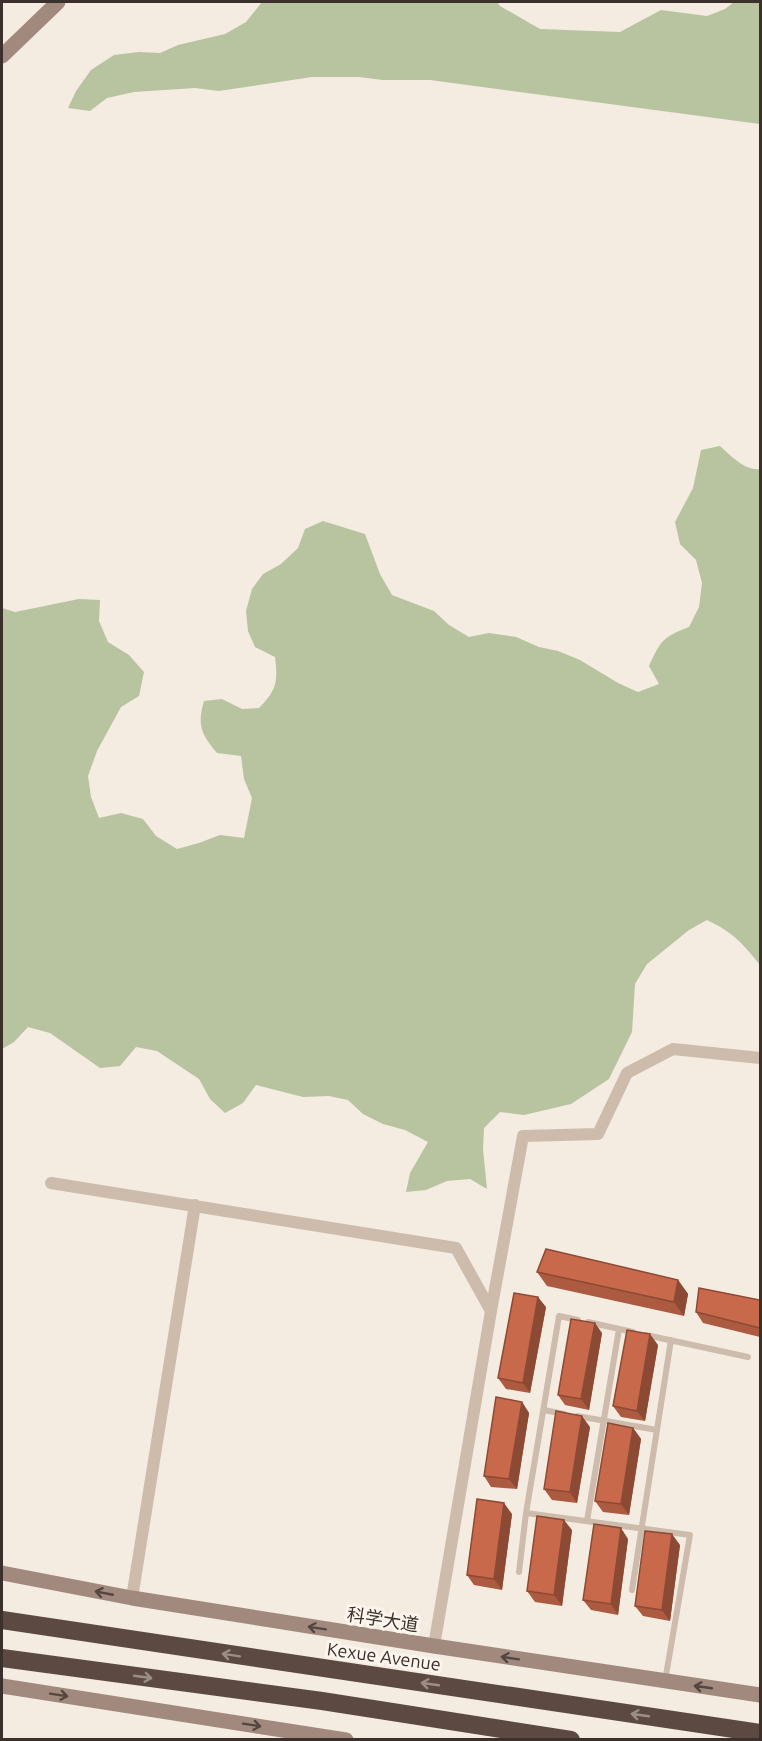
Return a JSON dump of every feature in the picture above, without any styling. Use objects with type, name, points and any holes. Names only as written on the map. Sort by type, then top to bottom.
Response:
[{"type":"highway","name":"Kexue Avenue","points":[[7,1621],[760,1733]]},
{"type":"highway","points":[[4,1658],[322,1701],[571,1740]]},
{"type":"main road","points":[[2,56],[58,2]]},
{"type":"main road","name":"科学大道","points":[[2,1573],[132,1598],[760,1695]]},
{"type":"main road","points":[[2,1686],[346,1740]]},
{"type":"street","points":[[434,1646],[523,1136],[598,1134],[627,1074],[673,1049],[760,1058]]},
{"type":"street","points":[[51,1183],[456,1248],[491,1311]]},
{"type":"street","points":[[132,1598],[195,1205]]},
{"type":"lane","points":[[519,1572],[526,1513],[559,1316],[748,1357]]},
{"type":"lane","points":[[587,1521],[619,1329]]},
{"type":"lane","points":[[632,1590],[671,1340]]},
{"type":"lane","points":[[544,1410],[657,1430]]},
{"type":"lane","points":[[526,1513],[690,1535],[665,1682]]},
{"type":"green space","points":[[262,2],[497,2],[540,29],[620,32],[661,10],[707,16],[725,9],[734,2],[760,2],[760,124],[430,80],[383,80],[359,77],[312,77],[219,91],[195,88],[134,92],[107,98],[90,111],[68,108],[76,91],[91,70],[114,55],[139,52],[160,53],[178,45],[225,34],[246,22]]},
{"type":"green space","points":[[720,446],[749,468],[760,469],[760,965],[737,939],[707,920],[689,930],[647,964],[635,984],[632,1032],[609,1079],[571,1104],[524,1115],[500,1112],[484,1128],[483,1149],[487,1189],[470,1179],[447,1181],[426,1190],[406,1192],[410,1173],[428,1142],[405,1130],[383,1124],[363,1114],[348,1100],[329,1096],[303,1097],[256,1085],[243,1103],[225,1113],[210,1099],[199,1079],[157,1051],[136,1047],[120,1066],[100,1068],[50,1033],[28,1027],[14,1042],[2,1049],[2,608],[15,612],[79,599],[100,600],[99,621],[108,642],[129,655],[144,672],[139,696],[121,707],[97,751],[88,776],[91,797],[99,818],[121,813],[143,819],[156,836],[177,849],[220,835],[244,838],[252,798],[244,779],[241,756],[217,753],[204,735],[201,723],[202,709],[204,701],[222,699],[242,709],[259,708],[270,696],[276,679],[275,657],[255,647],[248,631],[246,611],[252,589],[263,574],[281,564],[298,548],[305,529],[323,521],[365,534],[380,574],[392,595],[434,611],[449,625],[469,637],[489,633],[516,637],[580,660],[638,692],[659,684],[649,666],[657,650],[668,637],[689,627],[699,607],[702,583],[696,560],[680,544],[675,522],[693,488],[701,450]]},
{"type":"building","points":[[546,1249],[678,1280],[674,1302],[537,1272]]},
{"type":"building","points":[[699,1288],[760,1300],[760,1328],[696,1312]]},
{"type":"building","points":[[514,1293],[538,1297],[523,1383],[498,1378]]},
{"type":"building","points":[[571,1319],[595,1323],[581,1399],[558,1395]]},
{"type":"building","points":[[627,1330],[650,1334],[637,1411],[613,1406]]},
{"type":"building","points":[[496,1397],[522,1402],[509,1479],[484,1476]]},
{"type":"building","points":[[556,1411],[582,1416],[570,1492],[544,1489]]},
{"type":"building","points":[[608,1423],[633,1428],[621,1504],[595,1501]]},
{"type":"building","points":[[477,1499],[504,1503],[494,1579],[467,1575]]},
{"type":"building","points":[[537,1516],[564,1520],[554,1595],[527,1591]]},
{"type":"building","points":[[594,1524],[621,1528],[611,1604],[583,1600]]},
{"type":"building","points":[[645,1531],[672,1534],[662,1610],[635,1606]]}]
